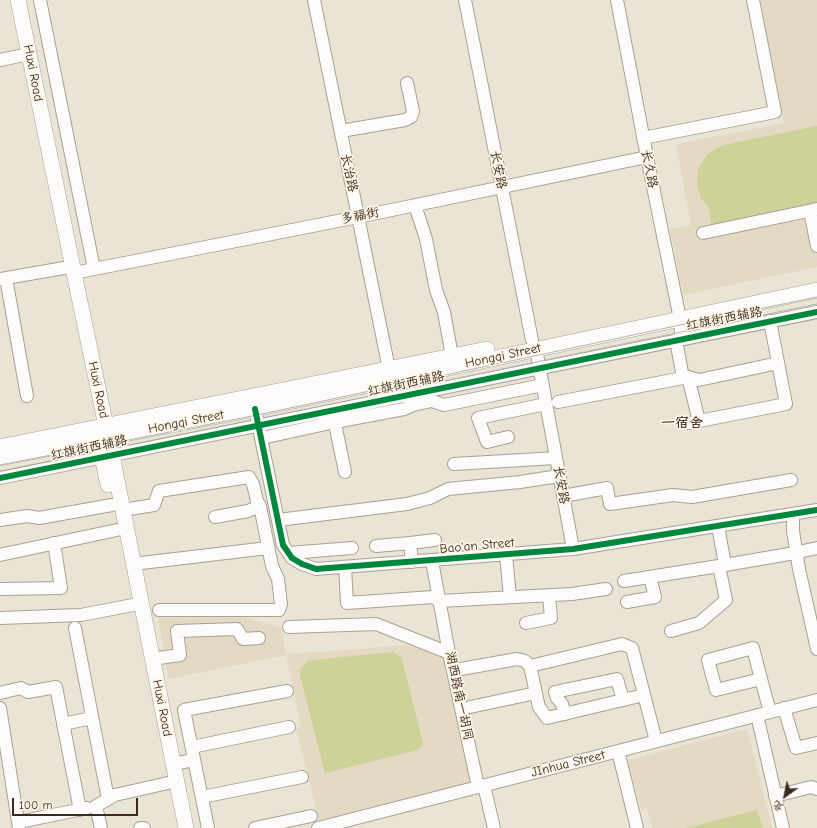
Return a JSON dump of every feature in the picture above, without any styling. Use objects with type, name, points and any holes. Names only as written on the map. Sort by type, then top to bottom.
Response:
[{"type":"main road","name":"Huxi Road","points":[[10,0],[25,55],[117,508],[133,564],[186,828]]},
{"type":"main road","name":"Huxi Road","points":[[18,0],[25,55]]},
{"type":"main road","name":"Hongqi Street","points":[[679,314],[817,280]]},
{"type":"main road","name":"Hongqi Street","points":[[0,447],[256,409],[534,344],[679,314],[817,290]]},
{"type":"main road","name":"Hongqi Street","points":[[0,458],[227,402],[452,356],[534,344]]},
{"type":"main road","name":"Huxi Road","points":[[117,508],[117,530],[134,605],[176,828]]},
{"type":"street","points":[[40,0],[94,269]]},
{"type":"street","name":"长治路","points":[[314,0],[389,369]]},
{"type":"street","name":"长安路","points":[[465,0],[534,344],[543,385],[552,403],[556,458],[573,550]]},
{"type":"street","name":"长久路","points":[[617,0],[643,138],[679,314],[679,339],[694,422],[786,404],[778,363]]},
{"type":"street","points":[[643,138],[775,112],[753,0]]},
{"type":"street","points":[[0,60],[25,55]]},
{"type":"street","points":[[341,131],[405,120],[411,117],[413,111],[407,83]]},
{"type":"street","name":"多福街","points":[[3,279],[69,270],[94,269],[358,217],[647,157]]},
{"type":"street","points":[[415,205],[426,239],[436,290],[444,312],[452,356]]},
{"type":"street","points":[[703,232],[813,210],[817,246]]},
{"type":"street","points":[[3,279],[27,396]]},
{"type":"street","name":"红旗街西辅路","points":[[0,478],[259,425],[333,416],[540,368],[817,312]]},
{"type":"street","points":[[508,437],[487,442],[478,418],[686,378],[699,380],[778,363],[770,321]]},
{"type":"street","points":[[262,438],[333,416],[404,409],[412,405],[432,401],[444,405],[543,385]]},
{"type":"street","name":"Bao'an Street","points":[[256,409],[283,545],[292,558],[302,564],[316,569],[573,550],[817,510]]},
{"type":"street","points":[[333,416],[345,472]]},
{"type":"street","points":[[454,464],[556,458]]},
{"type":"street","points":[[278,520],[407,504],[430,498],[448,489],[520,482],[559,476]]},
{"type":"street","points":[[0,520],[27,516],[39,518],[154,505],[159,491],[248,477],[253,484],[257,501],[260,506],[272,566],[278,579],[281,604],[279,610],[159,610]]},
{"type":"street","points":[[563,496],[607,488],[610,504],[673,495],[692,497],[791,480]]},
{"type":"street","points":[[215,517],[248,511],[260,506]]},
{"type":"street","points":[[794,514],[793,531],[798,562],[817,649]]},
{"type":"street","points":[[671,631],[699,623],[726,600],[718,526]]},
{"type":"street","points":[[0,555],[117,530]]},
{"type":"street","points":[[376,546],[435,540]]},
{"type":"street","points":[[410,543],[412,562]]},
{"type":"street","points":[[0,589],[61,588],[54,544]]},
{"type":"street","points":[[133,564],[268,548]]},
{"type":"street","points":[[289,553],[352,548]]},
{"type":"street","points":[[803,551],[817,548]]},
{"type":"street","points":[[624,581],[789,554]]},
{"type":"street","points":[[506,555],[510,597]]},
{"type":"street","name":"湖西路南一胡同","points":[[432,561],[449,653],[477,782],[485,790],[494,828]]},
{"type":"street","points":[[345,567],[347,603],[433,597],[439,601],[572,594],[606,589]]},
{"type":"street","points":[[627,602],[655,597],[650,577]]},
{"type":"street","points":[[526,623],[551,618],[549,595]]},
{"type":"street","points":[[0,618],[81,615],[134,605]]},
{"type":"street","points":[[289,627],[376,624],[449,653]]},
{"type":"street","points":[[74,628],[108,799]]},
{"type":"street","points":[[152,659],[180,655],[177,631],[237,629],[243,639],[259,638]]},
{"type":"street","points":[[530,666],[622,644],[632,648],[656,741]]},
{"type":"street","points":[[761,679],[716,690],[708,660],[753,648],[770,712]]},
{"type":"street","points":[[461,669],[517,659],[525,661],[530,666],[539,707],[547,718],[644,695]]},
{"type":"street","points":[[565,714],[562,704],[557,698],[556,692],[618,679],[623,700]]},
{"type":"street","points":[[0,693],[21,688],[28,692],[56,687],[80,810]]},
{"type":"street","points":[[208,828],[184,710],[287,691]]},
{"type":"street","points":[[470,707],[536,693]]},
{"type":"street","name":"JInhua Street","points":[[318,828],[353,824],[481,786],[817,700]]},
{"type":"street","points":[[0,708],[25,824],[96,806],[115,795],[168,783]]},
{"type":"street","points":[[784,708],[796,748],[817,743]]},
{"type":"street","points":[[757,715],[782,828]]},
{"type":"street","points":[[63,724],[92,718]]},
{"type":"street","points":[[192,747],[289,727]]},
{"type":"street","points":[[618,752],[637,828]]},
{"type":"street","points":[[173,764],[194,760]]},
{"type":"street","points":[[202,797],[302,777]]},
{"type":"street","points":[[775,796],[811,787],[817,789]]},
{"type":"street","points":[[96,806],[101,828]]},
{"type":"street","points":[[255,828],[311,816]]},
{"type":"shaded area","points":[[759,0],[817,0],[817,267],[683,295],[670,229],[691,225],[676,144],[784,123]]},
{"type":"shaded area","points":[[244,617],[282,628],[286,655],[169,679],[158,618]]},
{"type":"shaded area","points":[[404,645],[438,653],[444,656],[472,782],[319,820],[296,728],[301,726],[286,654]]},
{"type":"shaded area","points":[[747,729],[772,828],[652,828],[647,808],[641,809],[628,760]]},
{"type":"green space","points":[[817,126],[817,204],[712,225],[708,207],[701,198],[697,185],[698,171],[709,153],[728,144]]},
{"type":"green space","points":[[392,652],[397,654],[402,659],[423,743],[421,747],[417,750],[325,773],[300,675],[301,668],[308,661],[313,660]]},
{"type":"green space","points":[[757,810],[763,828],[686,828]]},
{"type":"tram line","points":[[0,465],[257,415],[817,297]]},
{"type":"tram line","points":[[449,380],[817,304]]},
{"type":"cycle path","points":[[0,478],[817,312]]},
{"type":"cycle path","points":[[255,409],[283,545],[292,558],[302,564],[316,569],[573,549],[817,510]]},
{"type":"district","name":"一宿舍","points":[[682,423]]}]
